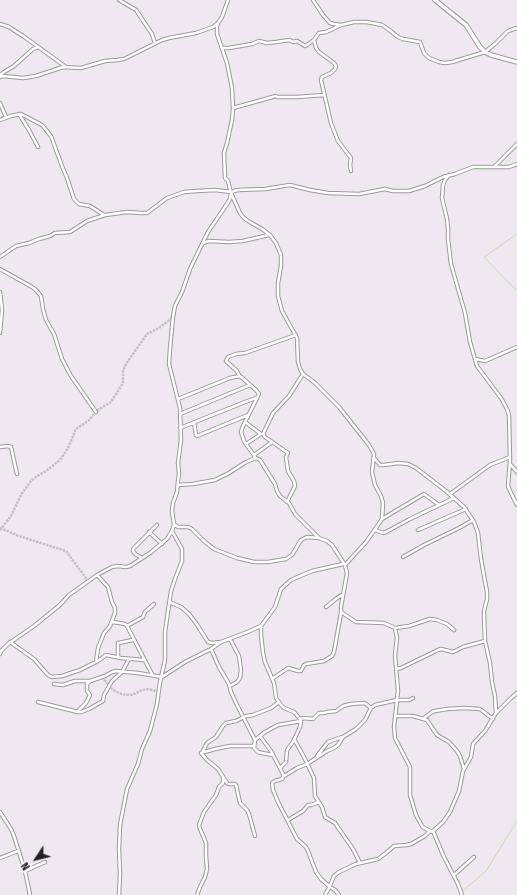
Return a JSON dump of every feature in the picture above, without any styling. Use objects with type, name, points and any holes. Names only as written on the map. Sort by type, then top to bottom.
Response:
[{"type":"street","points":[[119,0],[136,10],[152,34],[155,43]]},
{"type":"street","points":[[0,76],[23,78],[44,74],[67,67],[81,68],[105,61],[124,59],[155,43],[213,27],[222,17],[228,0]]},
{"type":"street","points":[[312,0],[326,19],[334,24],[341,25]]},
{"type":"street","points":[[435,0],[466,26],[485,52],[517,62]]},
{"type":"street","points":[[222,48],[252,44],[259,40],[264,42],[290,40],[293,42],[297,40],[305,46],[314,40],[319,32],[326,32],[341,25],[360,21],[382,25],[398,37],[420,42],[424,53],[429,58],[445,63],[485,52],[508,31],[517,28]]},
{"type":"street","points":[[169,602],[181,607],[189,614],[208,642],[221,642],[230,639],[261,626],[275,607],[280,590],[289,582],[312,571],[344,564],[366,542],[382,518],[383,504],[381,496],[375,486],[372,472],[374,454],[339,407],[300,370],[298,362],[298,340],[279,301],[277,290],[281,266],[281,255],[276,243],[270,235],[248,221],[240,213],[231,193],[228,181],[225,178],[224,153],[230,132],[233,109],[230,77],[217,34],[218,23]]},
{"type":"street","points":[[0,24],[9,27],[67,67]]},
{"type":"street","points":[[314,40],[316,48],[319,52],[336,66],[331,73],[322,77],[321,80],[333,128],[338,141],[351,158],[351,171]]},
{"type":"street","points":[[33,49],[35,44]]},
{"type":"street","points":[[0,76],[17,64],[33,49],[39,47]]},
{"type":"street","points":[[233,109],[277,96],[297,97],[324,95]]},
{"type":"street","points":[[0,103],[6,117]]},
{"type":"street","points":[[19,114],[38,147]]},
{"type":"street","points":[[0,120],[6,117],[24,114],[42,125],[51,136],[75,202],[90,206],[105,215]]},
{"type":"street","points":[[494,167],[517,144]]},
{"type":"street","points":[[0,257],[16,246],[29,243],[55,233],[70,232],[85,222],[105,215],[127,212],[147,213],[167,198],[184,192],[215,190],[231,193],[238,190],[272,189],[290,185],[328,193],[359,194],[385,189],[393,191],[409,191],[473,167],[509,167],[517,164]]},
{"type":"street","points":[[449,176],[443,185],[442,198],[448,224],[451,264],[465,313],[470,342],[477,366],[501,398],[509,415],[510,464],[508,488],[517,505]]},
{"type":"street","points":[[0,654],[4,647],[10,642],[34,626],[60,605],[69,595],[96,575],[112,567],[128,567],[132,565],[162,544],[172,532],[174,524],[172,511],[178,485],[178,462],[181,446],[178,399],[169,364],[173,318],[176,303],[182,292],[190,268],[208,232],[230,199],[231,193]]},
{"type":"street","points":[[202,243],[209,241],[229,242],[270,235]]},
{"type":"street","points":[[0,269],[36,290],[41,296],[46,320],[54,334],[62,359],[71,376],[96,412]]},
{"type":"street","points":[[0,292],[2,310],[0,333]]},
{"type":"street","points":[[272,679],[288,668],[301,671],[306,664],[324,661],[332,656],[341,612],[342,595],[347,575],[344,564],[332,545],[319,538],[295,514],[288,502],[280,496],[275,484],[267,473],[263,464],[255,456],[242,437],[241,432],[243,426],[257,398],[258,392],[226,361],[228,357],[236,354],[296,335]]},
{"type":"street","points":[[475,359],[485,361],[517,347]]},
{"type":"street","points":[[246,444],[262,434],[273,414],[289,396],[303,374]]},
{"type":"street","points":[[178,399],[230,378],[240,376]]},
{"type":"street","points":[[180,414],[250,385]]},
{"type":"street","points":[[180,428],[257,398]]},
{"type":"street","points":[[194,422],[197,436],[248,415]]},
{"type":"street","points":[[245,422],[288,453],[286,457],[288,471],[294,481],[295,486],[288,502]]},
{"type":"street","points":[[178,485],[215,480],[229,473],[255,456],[272,442]]},
{"type":"street","points":[[0,447],[11,447],[17,474]]},
{"type":"street","points":[[450,494],[490,465],[510,457]]},
{"type":"street","points":[[374,458],[380,465],[398,463],[408,464],[416,468],[450,494],[466,509],[473,520],[478,533],[487,592],[487,604],[484,611],[485,641],[490,663],[496,713]]},
{"type":"street","points":[[510,464],[517,472]]},
{"type":"street","points":[[382,518],[424,494],[439,505]]},
{"type":"street","points":[[375,530],[381,533],[386,532],[454,498]]},
{"type":"street","points":[[418,530],[466,509]]},
{"type":"street","points":[[403,558],[427,543],[460,528],[473,520]]},
{"type":"street","points":[[174,524],[178,527],[188,527],[192,529],[214,549],[237,558],[254,562],[268,562],[286,559],[292,555],[303,538],[319,538]]},
{"type":"street","points":[[142,558],[132,551],[157,525]]},
{"type":"street","points":[[149,532],[162,544]]},
{"type":"street","points":[[118,895],[120,874],[120,825],[127,789],[138,764],[157,704],[165,660],[164,640],[169,602],[174,579],[183,558],[180,545],[172,532]]},
{"type":"street","points":[[96,575],[106,584],[115,608],[112,622],[104,634],[97,650],[96,662]]},
{"type":"street","points":[[326,607],[342,595]]},
{"type":"street","points":[[126,626],[144,617],[145,612],[154,604]]},
{"type":"street","points":[[341,612],[356,622],[384,623],[396,628],[409,626],[430,619],[447,624],[454,630]]},
{"type":"street","points":[[112,622],[124,624],[126,626],[152,675]]},
{"type":"street","points":[[261,626],[262,653],[272,679],[276,698],[284,708],[294,712],[300,720],[300,727],[287,750],[286,762],[280,768]]},
{"type":"street","points":[[396,628],[397,638],[394,655],[398,691],[394,727],[395,738],[410,770],[410,795],[416,815],[422,826],[432,831],[454,875],[462,895]]},
{"type":"street","points":[[230,639],[239,656],[241,670],[240,678],[237,682],[230,686]]},
{"type":"street","points":[[118,658],[118,643],[133,640]]},
{"type":"street","points":[[396,669],[441,649],[453,652],[463,647],[485,641]]},
{"type":"street","points":[[10,642],[34,659],[44,671],[52,677],[80,670],[106,655],[118,658],[144,660]]},
{"type":"street","points":[[54,684],[63,685],[75,681],[90,681],[114,672],[162,677],[184,662],[211,649],[221,642]]},
{"type":"street","points":[[211,649],[219,667],[227,678],[231,692],[255,740],[255,749],[258,752],[273,755]]},
{"type":"street","points":[[38,702],[83,712],[103,701],[104,695],[112,681],[122,672],[129,659]]},
{"type":"street","points":[[78,712],[90,696],[87,691],[87,684],[90,681]]},
{"type":"street","points":[[325,895],[330,887],[332,879],[342,870],[378,858],[394,846],[411,844],[425,836],[443,822],[450,812],[459,791],[461,777],[471,757],[473,744],[485,731],[496,713],[517,693]]},
{"type":"street","points":[[315,758],[328,742],[354,731],[365,720],[371,708],[376,704],[397,700],[409,700],[413,698]]},
{"type":"street","points":[[255,836],[249,814],[240,803],[236,785],[227,783],[218,769],[201,753],[208,743],[216,737],[224,724],[271,708],[279,702]]},
{"type":"street","points":[[255,740],[265,732],[278,725],[303,718],[313,719],[319,713],[336,711],[343,706],[364,703],[371,708]]},
{"type":"street","points":[[424,718],[435,711],[447,708],[464,708],[480,709],[493,719]]},
{"type":"street","points":[[395,716],[413,716],[424,718],[428,721],[437,735],[449,742],[457,751],[464,769]]},
{"type":"street","points":[[260,736],[268,745],[284,776]]},
{"type":"street","points":[[339,895],[321,879],[316,872],[306,847],[297,839],[278,802],[272,784],[273,781],[282,778],[334,748],[338,745],[343,736]]},
{"type":"street","points":[[294,739],[314,781],[315,796],[326,817],[338,826],[360,863]]},
{"type":"street","points":[[203,752],[235,746],[254,746]]},
{"type":"street","points":[[197,895],[205,877],[207,868],[205,841],[199,825],[204,812],[223,783],[224,777]]},
{"type":"street","points":[[288,820],[308,805],[313,805],[319,802]]},
{"type":"street","points":[[0,812],[11,829],[15,840],[25,871],[30,895]]},
{"type":"street","points":[[0,858],[18,852]]},
{"type":"street","points":[[454,875],[474,857]]},
{"type":"street","points":[[25,871],[45,862]]},
{"type":"waterway","points":[[517,234],[484,257],[517,291]]},
{"type":"waterway","points":[[458,895],[486,871],[517,821]]},
{"type":"tunnel","points":[[0,530],[11,516],[21,495],[31,481],[60,460],[68,448],[76,429],[88,421],[98,410],[111,402],[123,383],[123,371],[126,364],[147,334],[159,328],[173,317]]},
{"type":"tunnel","points":[[0,528],[19,536],[66,551],[88,581]]},
{"type":"tunnel","points":[[102,677],[113,690],[121,694],[132,695],[142,690],[149,689],[159,692]]}]
